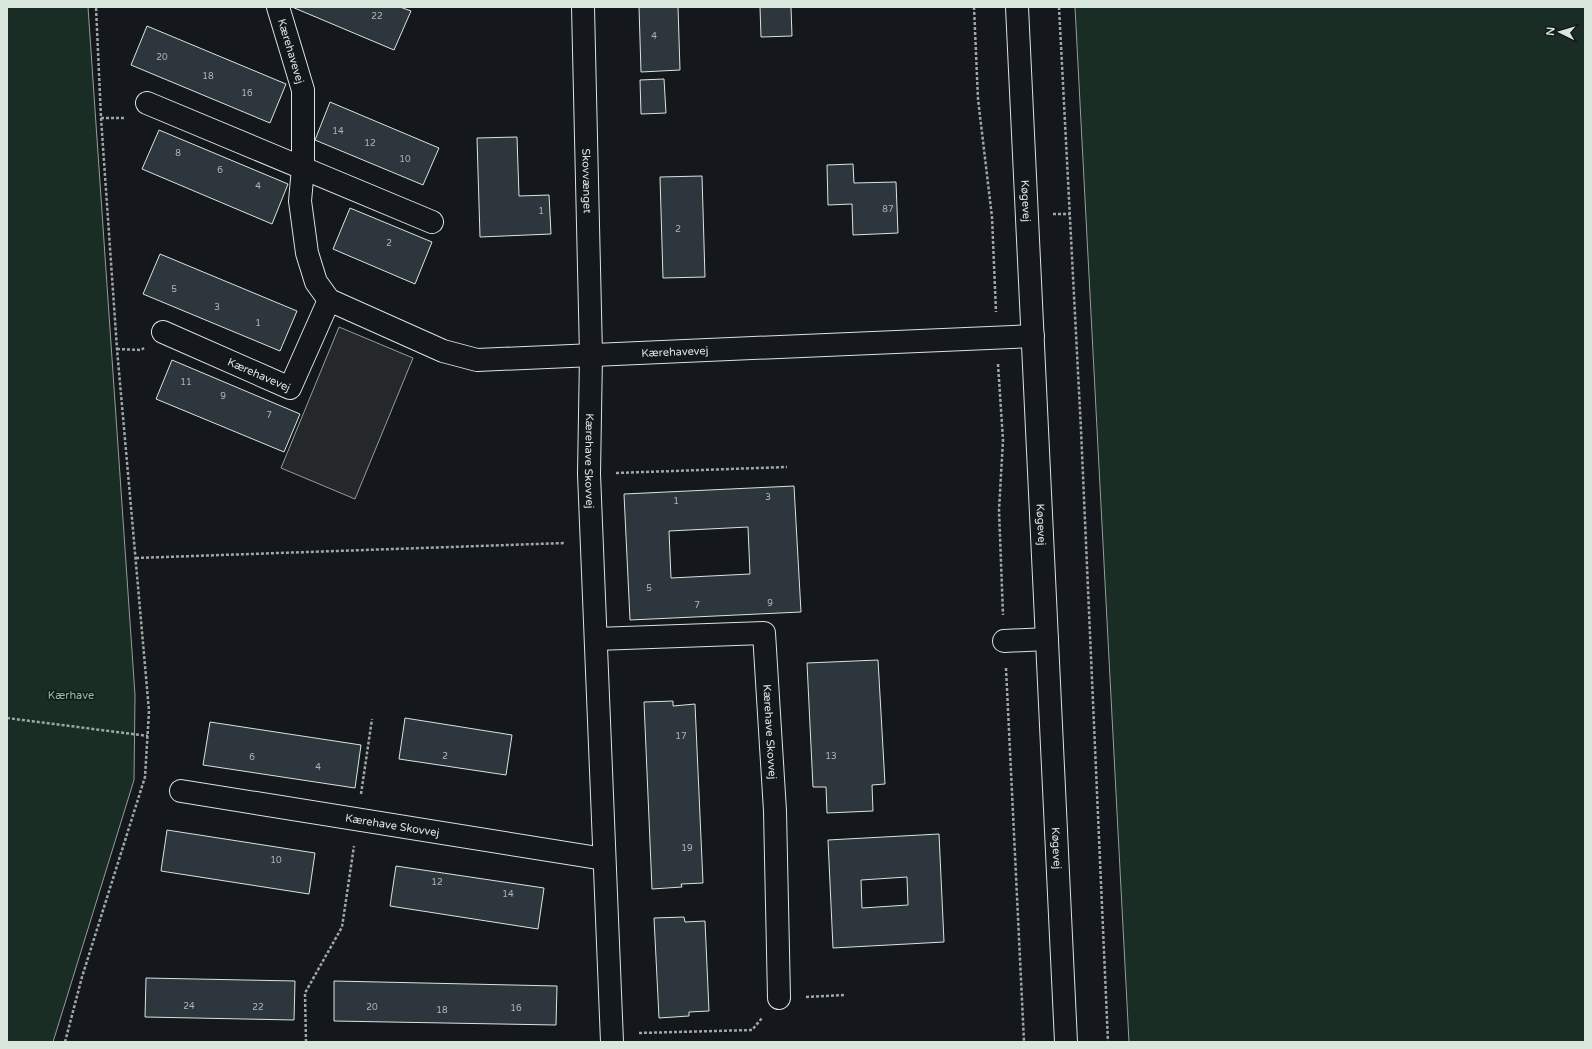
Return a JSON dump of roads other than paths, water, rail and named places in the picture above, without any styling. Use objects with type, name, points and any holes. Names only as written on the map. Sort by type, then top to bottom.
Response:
[{"type":"street","name":"Kærehavevej","points":[[278,7],[303,90],[303,168],[300,201],[307,253],[316,282],[329,300],[443,351],[477,360],[1033,336]]},
{"type":"street","name":"Skovvænget","points":[[583,7],[591,355]]},
{"type":"street","name":"Køgevej","points":[[1017,7],[1066,1042]]},
{"type":"street","points":[[146,103],[432,222]]},
{"type":"street","name":"Kærehavevej","points":[[163,332],[290,388],[329,300]]},
{"type":"street","name":"Kærehave Skovvej","points":[[591,355],[590,474],[592,542],[612,1038]]},
{"type":"street","name":"Kærehave Skovvej","points":[[596,639],[764,633],[775,811],[779,998]]},
{"type":"street","points":[[1004,641],[1047,639]]},
{"type":"street","name":"Kærehave Skovvej","points":[[181,790],[604,859]]},
{"type":"park label","name":"Kærhave","points":[[71,695]]}]
